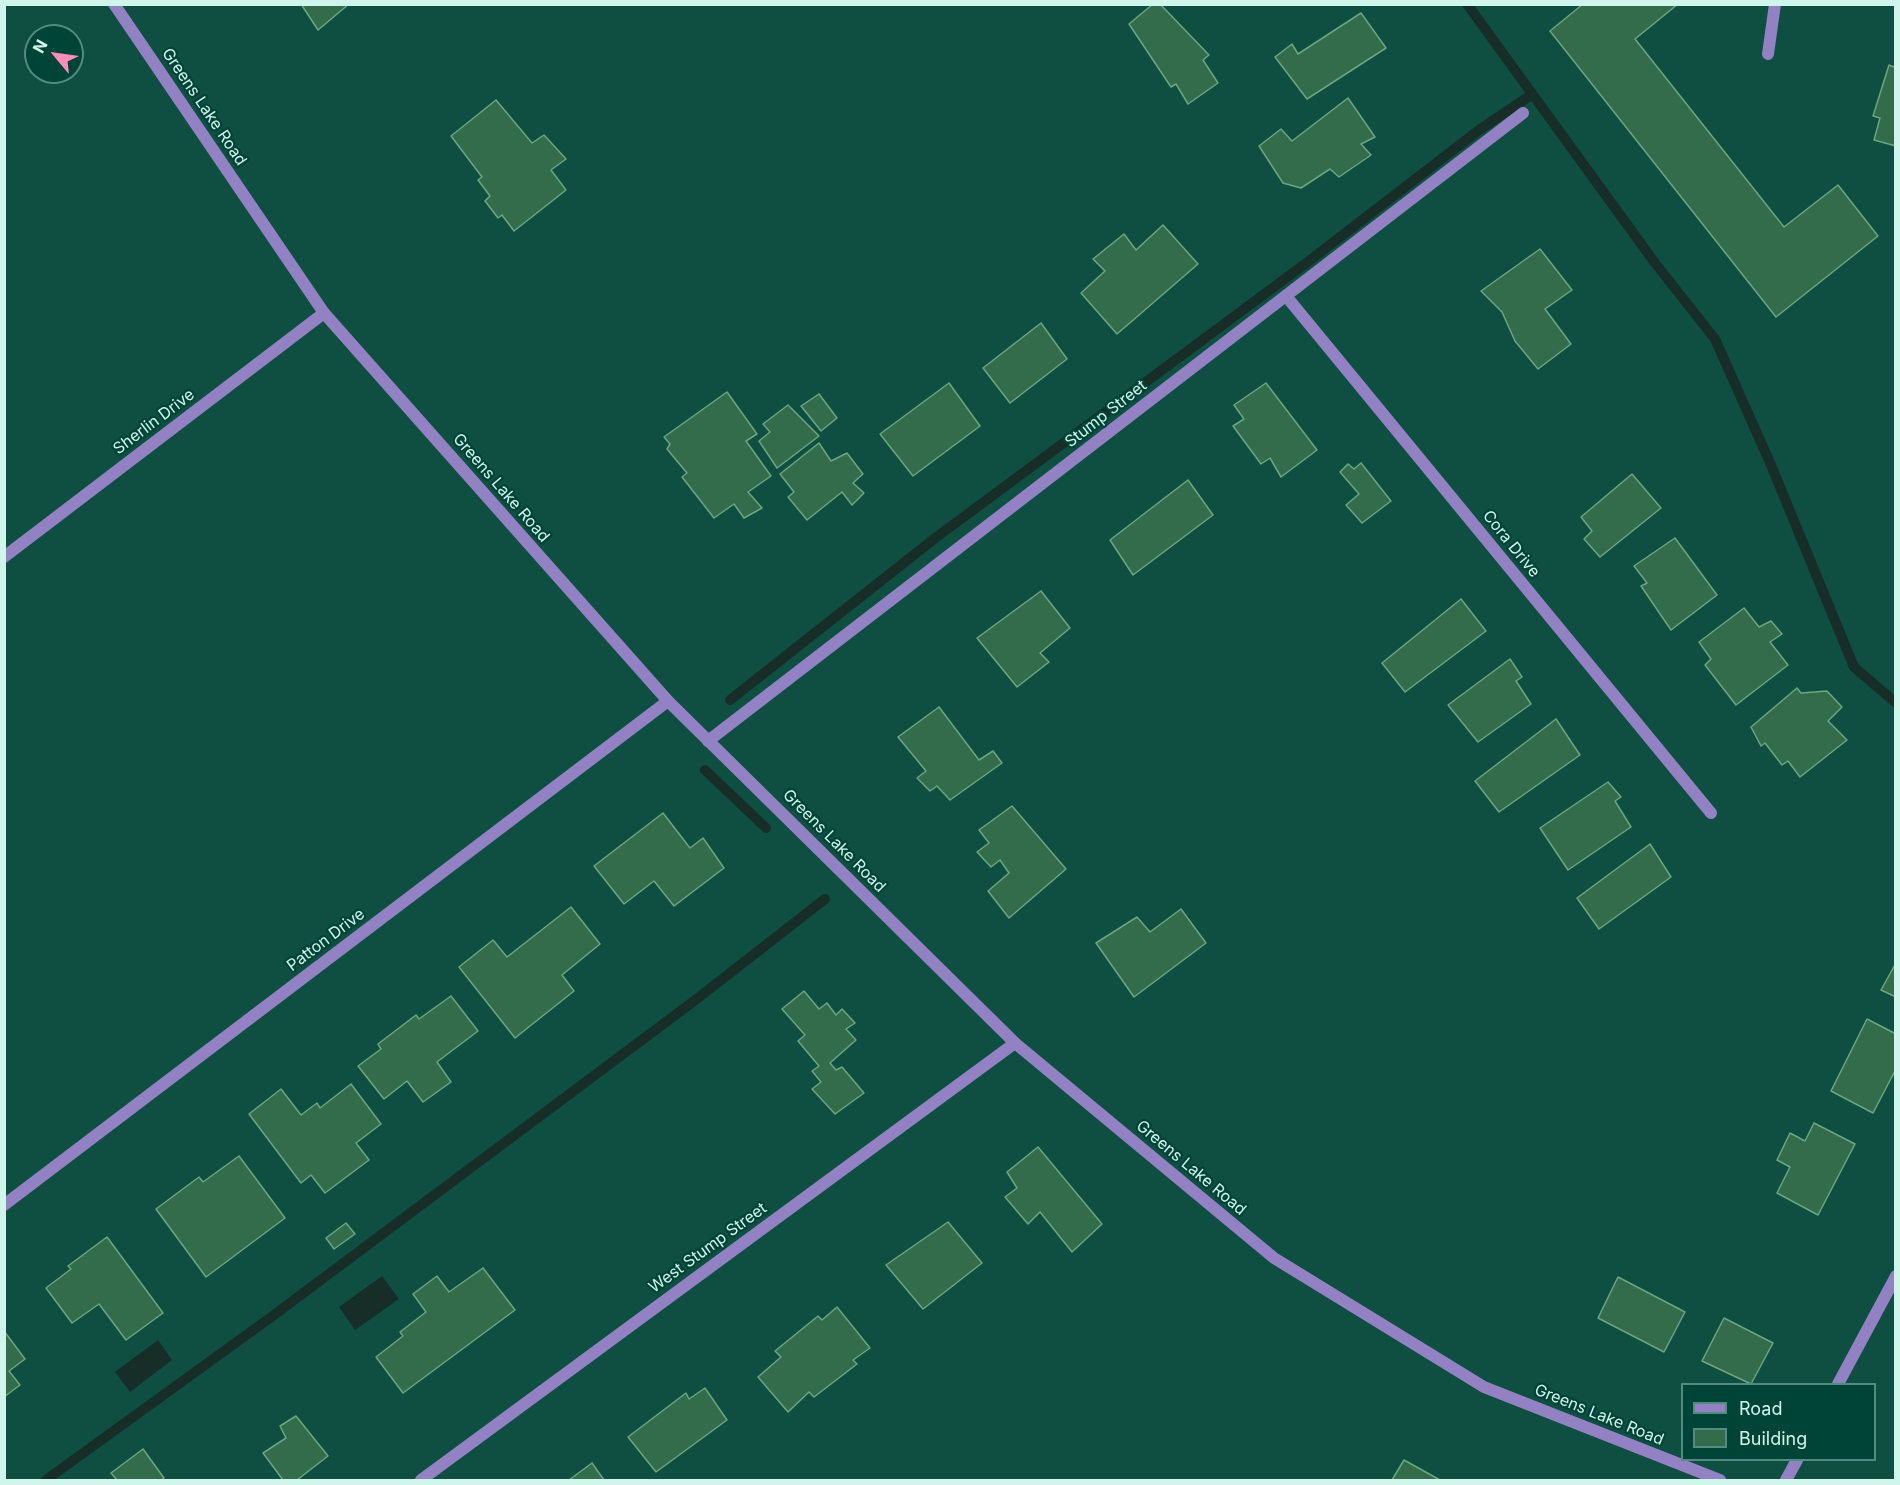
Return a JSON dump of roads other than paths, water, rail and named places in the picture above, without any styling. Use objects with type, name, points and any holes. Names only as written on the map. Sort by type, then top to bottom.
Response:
[{"type":"street","name":"Greens Lake Road","points":[[114,4],[324,313],[668,701],[1015,1043],[1274,1258],[1484,1387],[1720,1480]]},
{"type":"street","points":[[1768,54],[1776,4]]},
{"type":"street","name":"Stump Street","points":[[708,741],[1523,113]]},
{"type":"street","name":"Cora Drive","points":[[1286,296],[1711,813]]},
{"type":"street","name":"Sherlin Drive","points":[[4,557],[324,313]]},
{"type":"street","name":"Patton Drive","points":[[4,1206],[668,701]]},
{"type":"street","name":"West Stump Street","points":[[421,1480],[1015,1043]]},
{"type":"street","points":[[1839,1383],[1896,1276]]},
{"type":"street","points":[[1786,1480],[1796,1461]]},
{"type":"water","points":[[382,1276],[399,1299],[355,1330],[339,1307]]},
{"type":"water","points":[[158,1340],[172,1360],[130,1392],[115,1372]]},
{"type":"waterway","points":[[1467,4],[1655,263],[1715,339],[1771,465],[1854,667],[1896,703]]},
{"type":"waterway","points":[[730,700],[934,539],[1309,261],[1479,130],[1531,95]]},
{"type":"waterway","points":[[705,770],[766,828]]},
{"type":"waterway","points":[[46,1480],[274,1315],[698,998],[825,899]]}]
